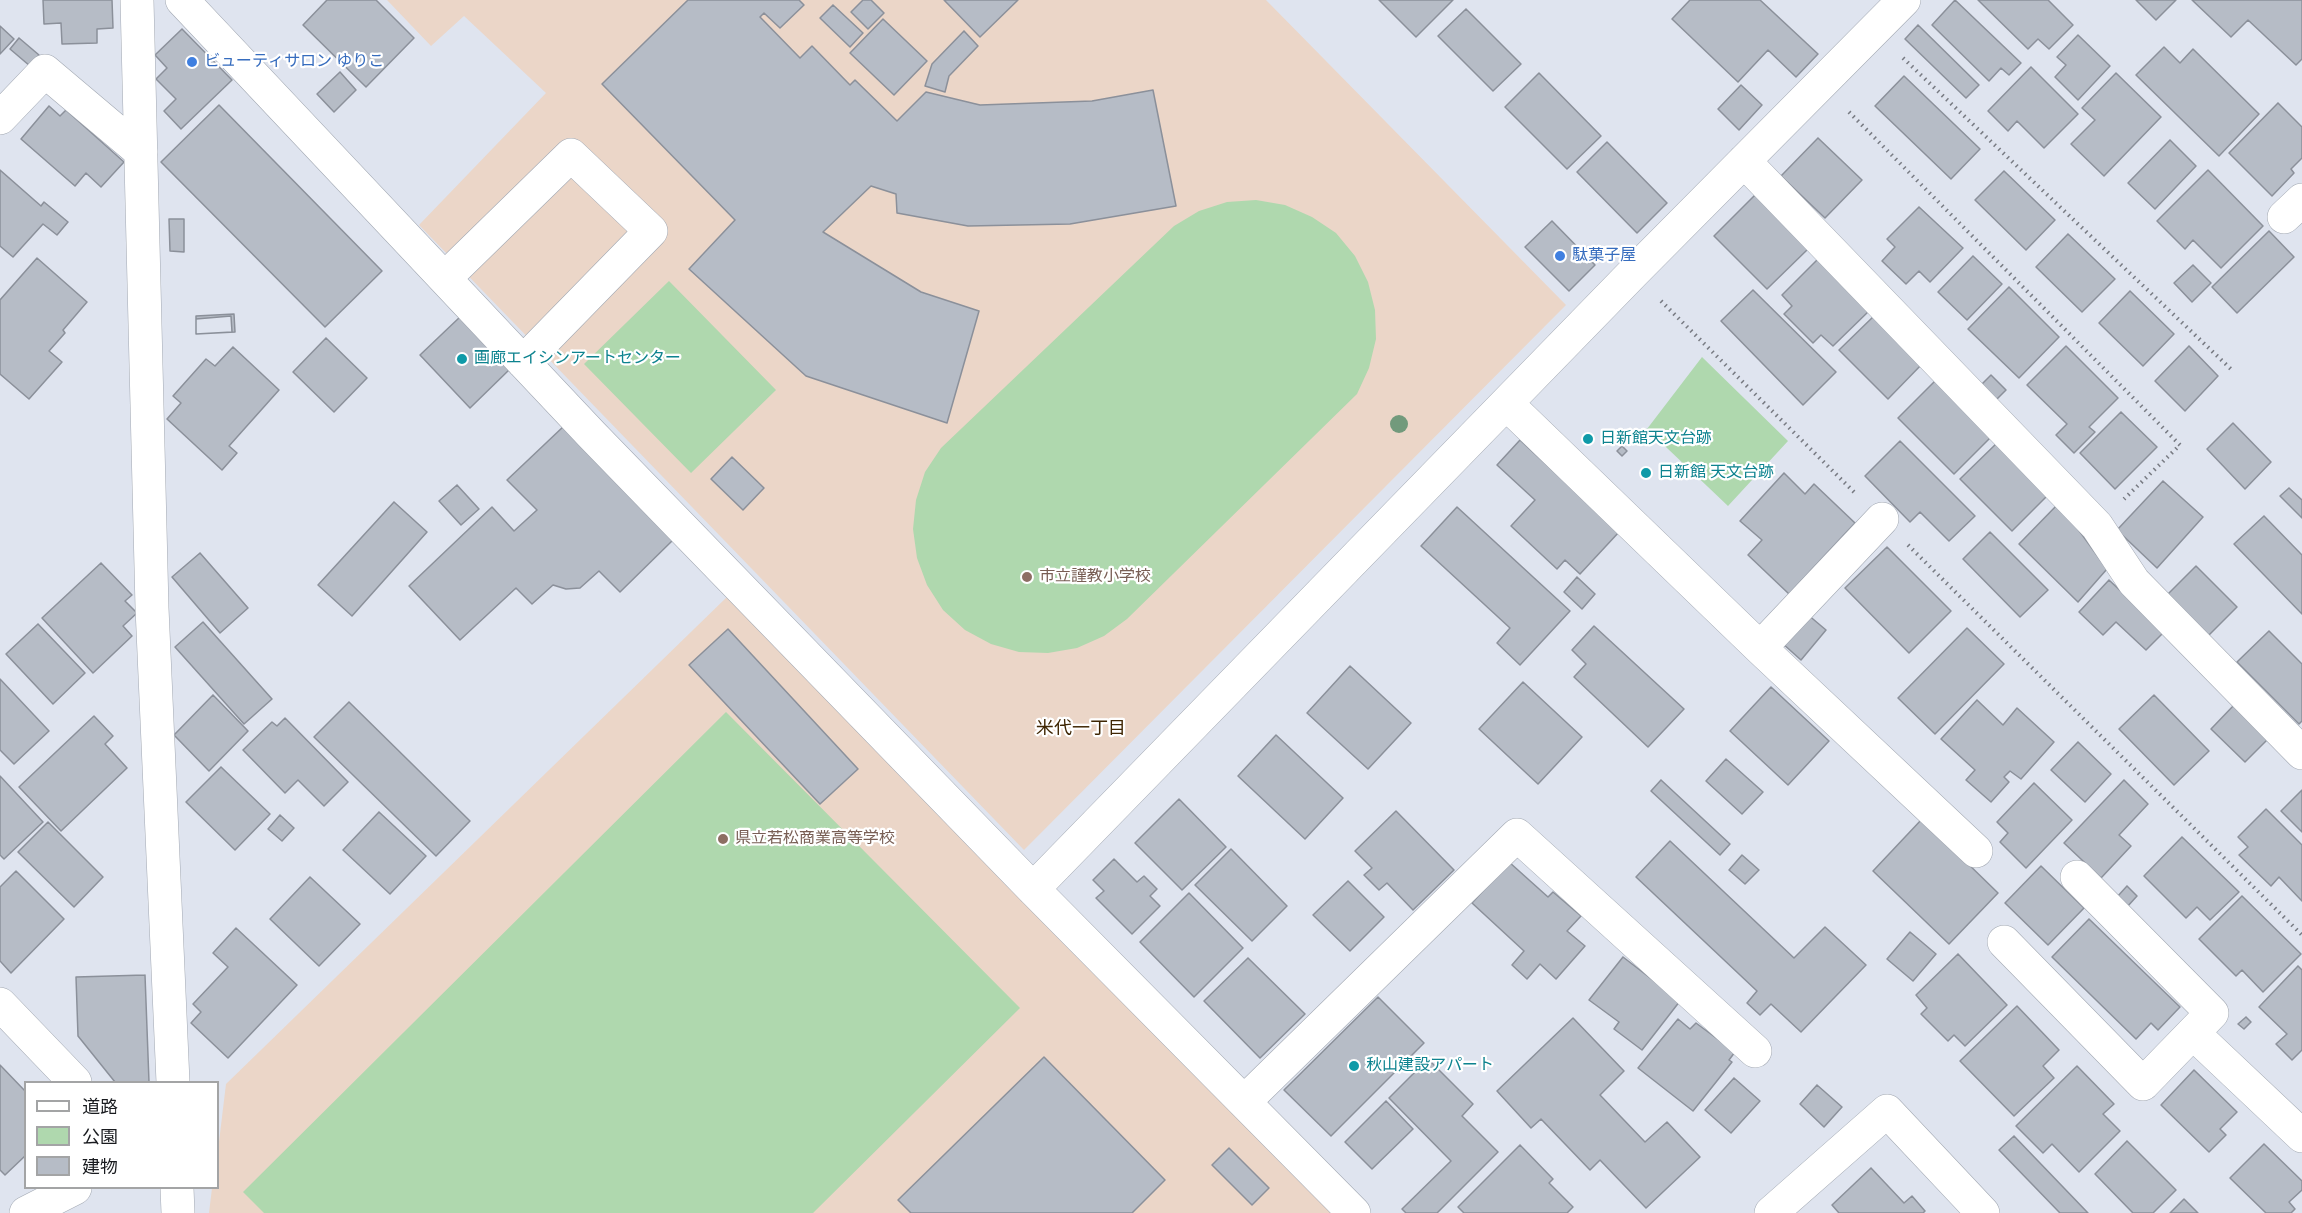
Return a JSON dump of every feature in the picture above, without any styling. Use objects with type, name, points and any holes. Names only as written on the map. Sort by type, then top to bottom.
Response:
[{"type":"street","points":[[137,0],[153,608],[173,1081]]},
{"type":"street","points":[[182,0],[523,362],[1033,890],[1354,1213]]},
{"type":"street","points":[[1033,890],[1633,273],[1904,0]]},
{"type":"street","points":[[0,118],[45,71],[141,152]]},
{"type":"street","points":[[445,278],[571,155],[651,231],[523,362]]},
{"type":"street","points":[[1744,161],[2097,526],[2134,582],[2302,753]]},
{"type":"street","points":[[1507,404],[1760,648],[1976,851]]},
{"type":"street","points":[[1760,648],[1882,519]]},
{"type":"street","points":[[1244,1102],[1517,835],[1755,1050]]},
{"type":"street","points":[[2004,942],[2143,1084],[2212,1013],[2077,877]]},
{"type":"street","points":[[0,1004],[73,1081]]},
{"type":"street","points":[[2194,1034],[2302,1136]]},
{"type":"street","points":[[1771,1213],[1887,1111],[1983,1213]]},
{"type":"street","points":[[26,1213],[73,1189]]},
{"type":"path","points":[[1874,30],[2233,371]]},
{"type":"path","points":[[1821,84],[2180,445],[2097,526]]},
{"type":"path","points":[[1633,273],[2302,934]]},
{"type":"shaded area","name":"市立謹教小学校","points":[[387,0],[1266,0],[1566,305],[1024,850],[419,225],[546,93],[464,16],[431,46]]},
{"type":"shaded area","name":"県立若松商業高等学校","points":[[729,595],[1333,1213],[209,1213],[212,1189],[219,1189],[219,1142],[226,1084]]},
{"type":"green space","points":[[1256,200],[1285,205],[1312,217],[1336,233],[1355,256],[1368,282],[1375,310],[1376,339],[1369,368],[1357,394],[1127,619],[1104,636],[1077,648],[1048,653],[1019,652],[991,644],[965,630],[943,610],[927,585],[917,558],[913,529],[916,500],[925,472],[941,448],[1174,226],[1199,211],[1227,202]]},
{"type":"green space","points":[[669,281],[776,390],[691,473],[584,364]]},
{"type":"green space","points":[[1702,357],[1788,441],[1728,506],[1647,429]]},
{"type":"green space","points":[[726,712],[1020,1008],[813,1213],[264,1213],[243,1192]]},
{"type":"building","points":[[43,0],[112,0],[113,28],[97,29],[97,43],[62,44],[61,23],[44,24]]},
{"type":"building","points":[[327,0],[376,0],[414,38],[366,87],[303,25]]},
{"type":"building","points":[[688,0],[799,0],[804,5],[780,28],[764,13],[760,17],[800,58],[812,46],[850,85],[855,80],[897,121],[926,92],[980,105],[1092,101],[1153,90],[1176,206],[1070,224],[968,226],[897,213],[896,194],[871,186],[823,232],[921,292],[979,311],[947,423],[806,376],[689,269],[735,220],[602,84]]},
{"type":"building","points":[[863,0],[871,0],[884,13],[868,29],[851,12]]},
{"type":"building","points":[[944,0],[1018,0],[980,37]]},
{"type":"building","points":[[1379,0],[1453,0],[1416,37]]},
{"type":"building","points":[[1690,0],[1760,0],[1818,54],[1796,77],[1768,50],[1738,82],[1672,19]]},
{"type":"building","points":[[1955,0],[2021,63],[2009,75],[2001,68],[1989,81],[1932,25]]},
{"type":"building","points":[[1978,0],[2048,0],[2073,25],[2049,49],[2038,39],[2028,49]]},
{"type":"building","points":[[2136,0],[2176,0],[2156,20]]},
{"type":"building","points":[[2192,0],[2302,0],[2302,59],[2296,65],[2248,20],[2231,37]]},
{"type":"building","points":[[833,5],[863,33],[850,47],[820,18]]},
{"type":"building","points":[[1466,9],[1521,64],[1493,91],[1438,36]]},
{"type":"building","points":[[883,19],[927,61],[894,95],[850,53]]},
{"type":"building","points":[[1918,25],[1979,85],[1966,98],[1905,39]]},
{"type":"building","points":[[0,26],[14,39],[0,54]]},
{"type":"building","points":[[182,29],[232,80],[181,129],[164,111],[176,99],[156,79],[167,68],[155,55]]},
{"type":"building","points":[[964,31],[978,46],[949,76],[945,92],[925,86],[932,64]]},
{"type":"building","points":[[2078,35],[2110,66],[2078,100],[2055,77],[2066,65],[2057,57]]},
{"type":"building","points":[[19,38],[39,55],[30,66],[10,49]]},
{"type":"building","points":[[2164,47],[2180,63],[2193,49],[2259,114],[2219,156],[2136,75]]},
{"type":"building","points":[[2031,67],[2078,114],[2044,148],[2017,121],[2008,131],[1988,111]]},
{"type":"building","points":[[340,72],[356,90],[334,112],[317,94]]},
{"type":"building","points":[[1539,73],[1601,136],[1567,169],[1505,107]]},
{"type":"building","points":[[2116,73],[2161,117],[2104,176],[2071,144],[2095,120],[2082,108]]},
{"type":"building","points":[[1904,76],[1980,149],[1951,179],[1875,106]]},
{"type":"building","points":[[1741,85],[1762,105],[1739,130],[1718,109]]},
{"type":"building","points":[[2278,103],[2302,127],[2302,158],[2291,169],[2294,173],[2272,196],[2229,153]]},
{"type":"building","points":[[219,105],[382,271],[325,327],[161,162]]},
{"type":"building","points":[[49,106],[60,116],[66,110],[124,162],[101,187],[86,173],[75,186],[21,139]]},
{"type":"building","points":[[1818,138],[1862,180],[1825,218],[1781,176]]},
{"type":"building","points":[[2170,140],[2196,166],[2155,209],[2128,183]]},
{"type":"building","points":[[1607,142],[1667,203],[1637,233],[1577,172]]},
{"type":"building","points":[[0,170],[41,206],[44,202],[68,222],[57,235],[43,224],[13,257],[0,246]]},
{"type":"building","points":[[2208,170],[2263,226],[2221,268],[2193,240],[2185,249],[2157,221]]},
{"type":"building","points":[[2004,171],[2055,220],[2026,250],[1975,200]]},
{"type":"building","points":[[1755,195],[1808,249],[1767,289],[1714,236]]},
{"type":"building","points":[[1919,207],[1963,248],[1930,282],[1919,271],[1906,284],[1882,261],[1895,247],[1887,239]]},
{"type":"building","points":[[169,219],[184,219],[184,252],[170,251]]},
{"type":"building","name":"駄菓子屋","points":[[1552,221],[1595,265],[1569,291],[1525,247]]},
{"type":"building","points":[[2269,231],[2294,257],[2237,313],[2212,287]]},
{"type":"building","points":[[2068,234],[2115,279],[2082,312],[2036,267]]},
{"type":"building","points":[[1973,256],[2002,284],[1967,320],[1938,292]]},
{"type":"building","points":[[37,258],[87,302],[63,330],[65,333],[49,351],[62,362],[29,399],[0,374],[0,300]]},
{"type":"building","points":[[1819,258],[1871,309],[1833,346],[1821,335],[1813,343],[1784,314],[1792,306],[1782,295]]},
{"type":"building","points":[[2193,265],[2211,283],[2192,302],[2174,283]]},
{"type":"building","points":[[2009,287],[2059,337],[2019,378],[1968,329]]},
{"type":"building","points":[[1753,290],[1836,372],[1803,405],[1721,321]]},
{"type":"building","points":[[2130,291],[2174,334],[2143,366],[2099,323]]},
{"type":"building","points":[[234,314],[235,332],[196,334],[196,316]]},
{"type":"building","points":[[1876,314],[1924,362],[1888,399],[1839,350]]},
{"type":"building","points":[[231,316],[232,332],[196,334],[196,319]]},
{"type":"building","points":[[461,316],[511,368],[470,408],[420,355]]},
{"type":"building","points":[[326,338],[367,378],[334,412],[293,372]]},
{"type":"building","points":[[2066,346],[2118,398],[2089,427],[2095,432],[2074,453],[2056,435],[2067,424],[2027,385]]},
{"type":"building","points":[[2189,346],[2218,376],[2185,411],[2155,381]]},
{"type":"building","points":[[233,347],[279,390],[229,446],[237,453],[222,470],[167,419],[181,403],[173,396],[206,359],[215,366]]},
{"type":"building","points":[[1991,375],[2006,390],[1996,400],[1981,385]]},
{"type":"building","points":[[1938,378],[1995,433],[1954,474],[1898,418]]},
{"type":"building","points":[[2121,412],[2157,447],[2115,489],[2080,453]]},
{"type":"building","points":[[2233,423],[2271,462],[2245,489],[2207,449]]},
{"type":"building","points":[[565,425],[674,539],[620,592],[599,571],[580,588],[566,589],[553,585],[532,604],[516,588],[460,640],[409,586],[492,507],[514,531],[537,510],[507,480]]},
{"type":"building","points":[[1520,440],[1619,532],[1580,574],[1565,560],[1557,569],[1511,526],[1535,500],[1497,465]]},
{"type":"building","points":[[1900,441],[1975,516],[1949,541],[1920,512],[1910,522],[1865,476]]},
{"type":"building","points":[[1999,441],[2051,492],[2012,531],[1960,479]]},
{"type":"building","points":[[1622,446],[1627,451],[1622,456],[1617,451]]},
{"type":"building","points":[[732,457],[764,488],[743,510],[711,479]]},
{"type":"building","points":[[1784,473],[1805,494],[1814,484],[1855,523],[1789,594],[1748,555],[1762,540],[1740,521]]},
{"type":"building","points":[[2163,481],[2203,517],[2157,568],[2117,530]]},
{"type":"building","points":[[457,485],[479,509],[461,525],[439,501]]},
{"type":"building","points":[[2289,488],[2302,500],[2302,518],[2280,496]]},
{"type":"building","points":[[394,502],[427,532],[352,616],[318,585]]},
{"type":"building","points":[[2059,503],[2107,569],[2078,602],[2019,544]]},
{"type":"building","points":[[1457,507],[1570,611],[1520,665],[1497,643],[1510,628],[1421,546]]},
{"type":"building","points":[[2264,516],[2302,555],[2302,614],[2234,544]]},
{"type":"building","points":[[1990,532],[2048,590],[2020,617],[1963,559]]},
{"type":"building","points":[[1887,547],[1951,611],[1909,653],[1845,588]]},
{"type":"building","points":[[200,553],[248,608],[220,633],[172,577]]},
{"type":"building","points":[[101,563],[132,595],[125,601],[137,613],[123,626],[132,636],[93,673],[42,618]]},
{"type":"building","points":[[2196,566],[2237,607],[2208,636],[2167,595]]},
{"type":"building","points":[[1577,577],[1595,594],[1582,609],[1564,592]]},
{"type":"building","points":[[2109,580],[2164,632],[2146,650],[2116,622],[2103,635],[2079,612]]},
{"type":"building","points":[[1807,614],[1826,630],[1801,660],[1782,643]]},
{"type":"building","points":[[203,622],[272,699],[244,724],[175,647]]},
{"type":"building","points":[[38,624],[85,673],[53,704],[6,654]]},
{"type":"building","points":[[1594,626],[1684,709],[1648,747],[1574,677],[1586,664],[1572,650]]},
{"type":"building","points":[[1967,628],[2004,664],[1935,734],[1898,698]]},
{"type":"building","points":[[728,629],[858,769],[820,804],[689,665]]},
{"type":"building","points":[[2269,631],[2302,664],[2302,721],[2299,724],[2237,662]]},
{"type":"building","points":[[1350,666],[1411,723],[1368,769],[1307,713]]},
{"type":"building","points":[[0,679],[49,731],[14,764],[0,750]]},
{"type":"building","points":[[1523,682],[1582,737],[1538,784],[1479,729]]},
{"type":"building","points":[[1771,687],[1829,741],[1788,785],[1730,731]]},
{"type":"building","points":[[213,695],[248,731],[209,771],[174,735]]},
{"type":"building","points":[[2154,695],[2209,751],[2174,785],[2119,729]]},
{"type":"building","points":[[1977,700],[2003,725],[2017,708],[2054,742],[2021,779],[2010,771],[2004,777],[2009,782],[1991,802],[1966,780],[1975,770],[1941,739]]},
{"type":"building","points":[[349,702],[470,821],[436,856],[314,737]]},
{"type":"building","points":[[2235,704],[2269,738],[2245,762],[2211,729]]},
{"type":"building","points":[[94,716],[113,736],[105,744],[127,768],[61,831],[19,787]]},
{"type":"building","points":[[285,718],[348,782],[324,806],[298,780],[285,793],[243,750],[272,722],[277,726]]},
{"type":"building","points":[[1276,735],[1343,798],[1305,839],[1238,776]]},
{"type":"building","points":[[2078,742],[2111,774],[2085,802],[2051,770]]},
{"type":"building","points":[[1726,759],[1763,792],[1742,814],[1706,781]]},
{"type":"building","points":[[221,767],[270,814],[235,850],[186,802]]},
{"type":"building","points":[[0,776],[43,822],[4,859],[0,855]]},
{"type":"building","points":[[1661,780],[1730,844],[1720,855],[1651,791]]},
{"type":"building","points":[[2124,780],[2148,804],[2119,835],[2131,846],[2101,878],[2064,843]]},
{"type":"building","points":[[2034,783],[2072,820],[2026,868],[2000,842],[2008,833],[1997,822]]},
{"type":"building","points":[[2302,790],[2302,832],[2281,811]]},
{"type":"building","points":[[1179,799],[1226,847],[1182,890],[1135,843]]},
{"type":"building","points":[[2266,809],[2302,845],[2302,901],[2279,877],[2271,886],[2239,855],[2248,847],[2238,837]]},
{"type":"building","points":[[1396,811],[1454,870],[1413,910],[1387,883],[1379,890],[1364,875],[1372,868],[1355,851]]},
{"type":"building","points":[[379,812],[426,856],[390,894],[343,850]]},
{"type":"building","points":[[280,815],[294,828],[282,841],[268,829]]},
{"type":"building","points":[[1922,819],[1998,893],[1949,944],[1873,871]]},
{"type":"building","points":[[48,822],[103,877],[74,907],[18,852]]},
{"type":"building","points":[[2182,837],[2239,892],[2210,920],[2197,907],[2186,918],[2144,876]]},
{"type":"building","points":[[1670,841],[1794,958],[1825,927],[1866,965],[1801,1032],[1771,1004],[1760,1015],[1747,1003],[1757,991],[1636,877]]},
{"type":"building","points":[[1231,849],[1287,906],[1252,941],[1195,885]]},
{"type":"building","points":[[1742,855],[1759,870],[1745,884],[1729,870]]},
{"type":"building","points":[[1114,859],[1137,882],[1144,876],[1157,889],[1150,896],[1160,906],[1132,934],[1096,898],[1104,891],[1093,880]]},
{"type":"building","points":[[1509,862],[1548,897],[1553,892],[1581,916],[1567,931],[1585,946],[1556,979],[1540,964],[1527,979],[1512,965],[1524,951],[1472,903]]},
{"type":"building","points":[[2041,866],[2084,908],[2048,945],[2005,903]]},
{"type":"building","points":[[16,871],[64,919],[11,973],[0,961],[0,887]]},
{"type":"building","points":[[310,877],[360,924],[319,966],[270,919]]},
{"type":"building","points":[[1348,881],[1384,917],[1350,951],[1313,915]]},
{"type":"building","points":[[2127,886],[2137,896],[2127,907],[2117,897]]},
{"type":"building","points":[[1189,893],[1243,948],[1194,997],[1140,942]]},
{"type":"building","points":[[2242,896],[2301,954],[2263,992],[2242,970],[2236,976],[2199,939]]},
{"type":"building","points":[[2089,919],[2180,1007],[2158,1030],[2151,1023],[2136,1039],[2052,957]]},
{"type":"building","points":[[236,928],[297,985],[228,1058],[191,1023],[201,1012],[193,1004],[228,967],[213,953]]},
{"type":"building","points":[[1910,932],[1936,954],[1913,981],[1887,959]]},
{"type":"building","points":[[1958,954],[2007,1005],[1965,1046],[1954,1035],[1948,1041],[1921,1014],[1927,1008],[1916,995]]},
{"type":"building","points":[[1623,957],[1680,1001],[1642,1050],[1614,1029],[1619,1022],[1589,1000]]},
{"type":"building","points":[[1248,958],[1305,1014],[1260,1058],[1204,1001]]},
{"type":"building","points":[[2298,966],[2302,970],[2302,1050],[2292,1060],[2276,1044],[2287,1034],[2259,1007]]},
{"type":"building","points":[[145,975],[149,1081],[114,1081],[78,1036],[76,977]]},
{"type":"building","name":"秋山建設アパート","points":[[1378,997],[1424,1043],[1331,1136],[1284,1090]]},
{"type":"building","points":[[2017,1006],[2059,1050],[2043,1066],[2054,1078],[2014,1116],[1960,1061]]},
{"type":"building","points":[[2246,1017],[2251,1022],[2244,1029],[2238,1024]]},
{"type":"building","points":[[1573,1018],[1624,1071],[1600,1095],[1645,1142],[1667,1122],[1700,1157],[1646,1208],[1600,1160],[1590,1170],[1541,1119],[1531,1128],[1497,1091]]},
{"type":"building","points":[[1678,1019],[1690,1029],[1696,1023],[1735,1052],[1729,1060],[1732,1062],[1693,1111],[1638,1068]]},
{"type":"building","points":[[1044,1057],[1165,1180],[1132,1213],[911,1213],[898,1200]]},
{"type":"building","points":[[1428,1059],[1473,1104],[1462,1116],[1498,1152],[1437,1213],[1406,1213],[1402,1209],[1451,1161],[1389,1098]]},
{"type":"building","points":[[0,1065],[24,1090],[24,1157],[5,1175],[0,1170]]},
{"type":"building","points":[[2077,1066],[2114,1104],[2103,1114],[2120,1131],[2079,1172],[2052,1144],[2043,1153],[2016,1126]]},
{"type":"building","points":[[2194,1070],[2237,1112],[2220,1129],[2226,1135],[2209,1152],[2161,1105]]},
{"type":"building","points":[[1734,1078],[1760,1101],[1731,1133],[1705,1110]]},
{"type":"building","points":[[1817,1085],[1842,1107],[1824,1127],[1800,1104]]},
{"type":"building","points":[[1386,1101],[1413,1129],[1372,1169],[1345,1142]]},
{"type":"building","points":[[2014,1136],[2088,1213],[2060,1213],[1999,1150]]},
{"type":"building","points":[[2127,1141],[2176,1190],[2153,1213],[2133,1213],[2095,1174]]},
{"type":"building","points":[[2264,1144],[2302,1181],[2302,1190],[2289,1202],[2295,1209],[2291,1213],[2266,1213],[2230,1178]]},
{"type":"building","points":[[1520,1145],[1553,1179],[1549,1183],[1573,1207],[1567,1213],[1464,1213],[1458,1207]]},
{"type":"building","points":[[1229,1148],[1269,1188],[1252,1205],[1212,1165]]},
{"type":"building","points":[[1871,1168],[1904,1203],[1912,1196],[1925,1211],[1923,1213],[1839,1213],[1832,1205]]},
{"type":"building","points":[[2184,1199],[2198,1213],[2170,1213]]},
{"type":"place","name":"ビューティサロン ゆりこ","points":[[192,62]]},
{"type":"place","name":"駄菓子屋","points":[[1560,256]]},
{"type":"place","name":"画廊エイシンアートセンター","points":[[462,359]]},
{"type":"place","name":"日新館天文台跡","points":[[1588,439]]},
{"type":"place","name":"日新館 天文台跡","points":[[1646,473]]},
{"type":"place","name":"市立謹教小学校","points":[[1027,577]]},
{"type":"place","name":"県立若松商業高等学校","points":[[723,839]]},
{"type":"place","name":"秋山建設アパート","points":[[1354,1066]]},
{"type":"district","name":"米代一丁目","points":[[1081,729]]}]
